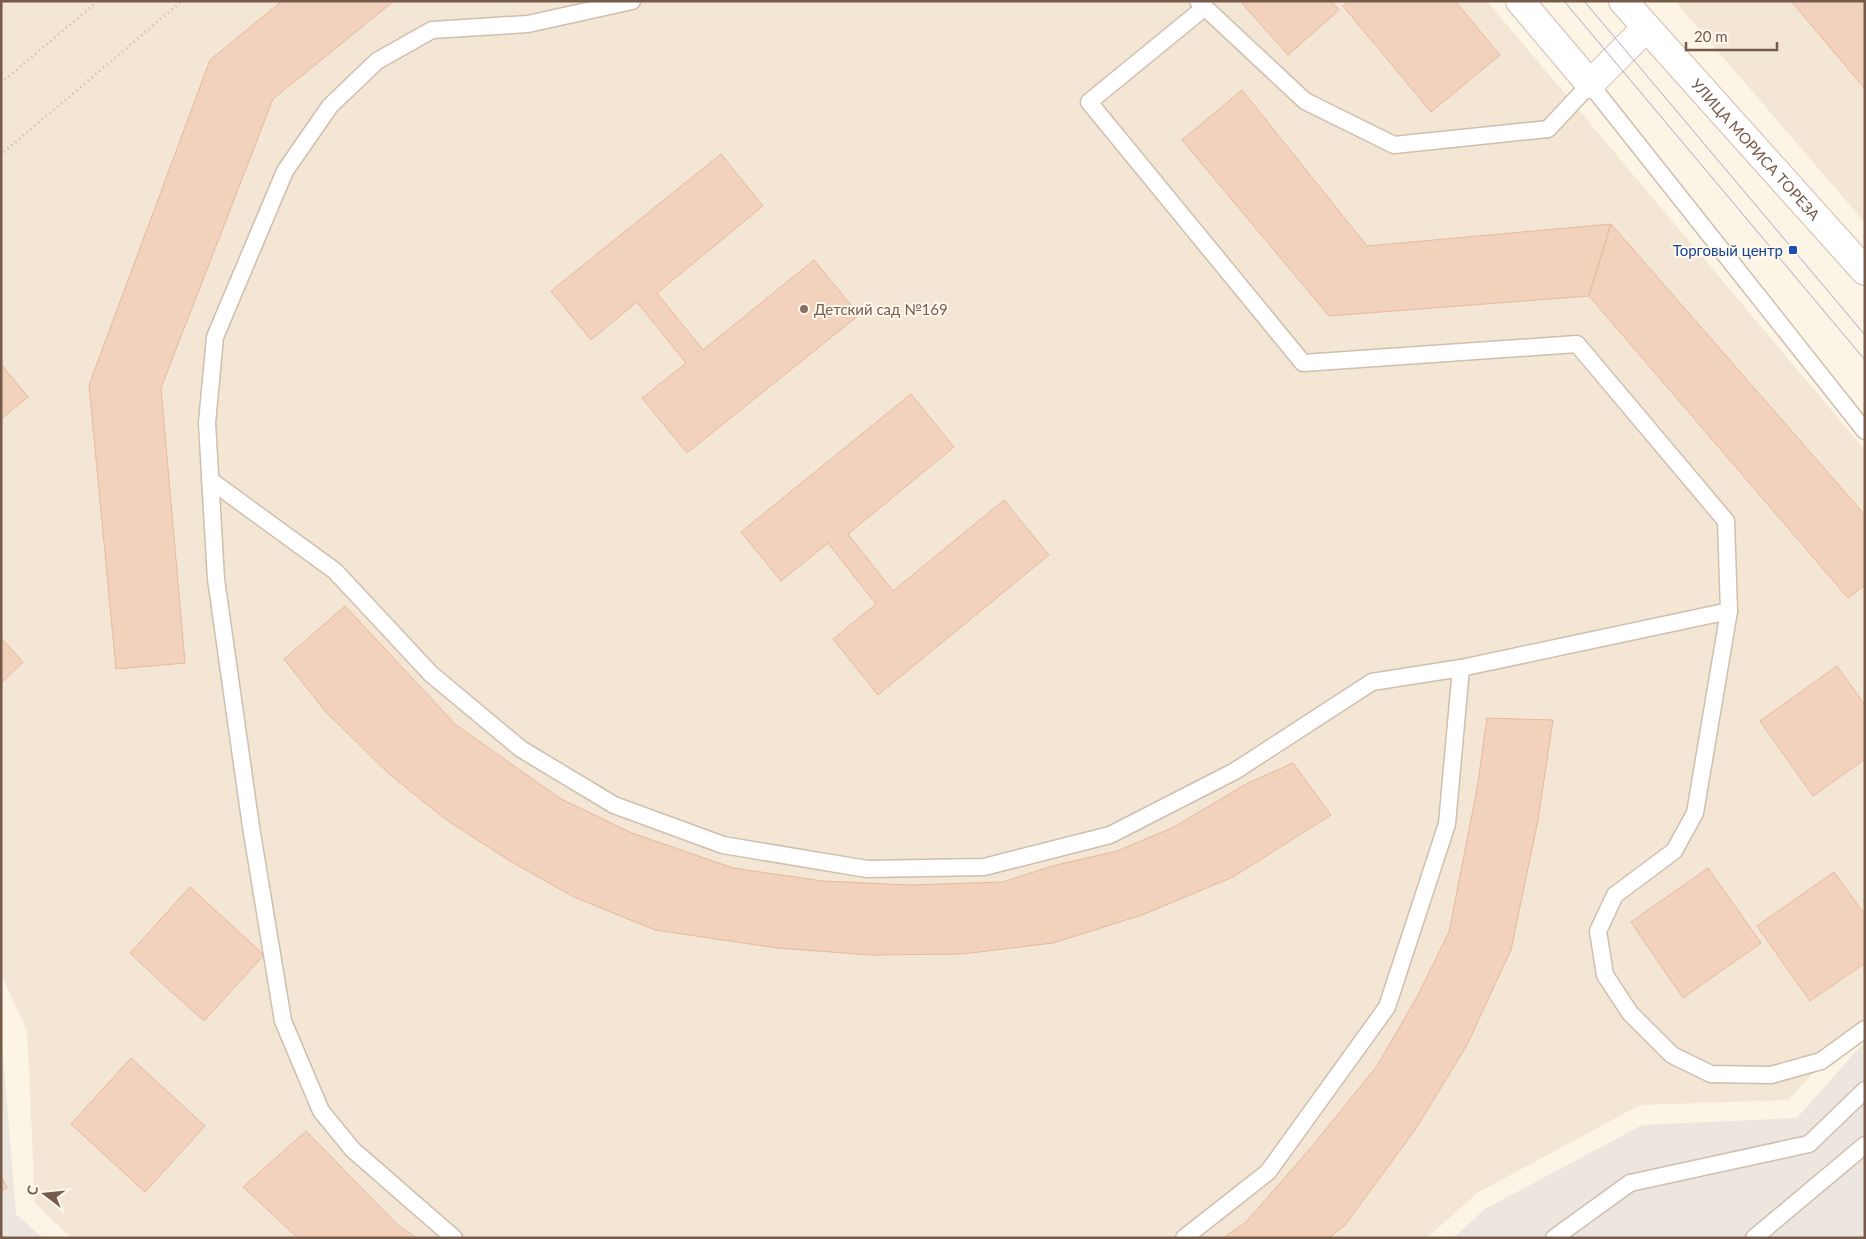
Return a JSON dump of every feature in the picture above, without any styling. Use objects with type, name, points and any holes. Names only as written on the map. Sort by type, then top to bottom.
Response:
[{"type":"street","points":[[1520,1],[1590,84],[1646,28]]},
{"type":"street","name":"УЛИЦА МОРИСА ТОРЕЗА","points":[[1623,1],[1865,271]]},
{"type":"lane","points":[[454,1238],[353,1150],[321,1111],[283,1020],[251,827],[217,588],[207,423],[215,338],[285,171],[330,106],[377,61],[432,30],[528,24],[632,1]]},
{"type":"lane","points":[[1865,431],[1590,84],[1548,129],[1394,144],[1305,101],[1201,5],[1089,102],[1303,363],[1577,344],[1726,521],[1729,611],[1695,813],[1674,851],[1615,895],[1598,931],[1605,976],[1630,1012],[1672,1055],[1711,1074],[1770,1075],[1821,1061],[1865,1029]]},
{"type":"lane","points":[[210,480],[335,571],[431,674],[521,749],[606,800],[723,846],[867,869],[984,867],[1110,835],[1235,771],[1372,682],[1461,668],[1729,611]]},
{"type":"lane","points":[[1184,1238],[1268,1172],[1387,1007],[1447,824],[1461,668]]},
{"type":"lane","points":[[1554,1238],[1630,1183],[1808,1144],[1865,1090]]},
{"type":"lane","points":[[1754,1238],[1865,1145]]},
{"type":"path","points":[[1,83],[98,1]]},
{"type":"path","points":[[1,148],[4,152],[182,1]]},
{"type":"shaded area","points":[[1,1],[1487,1],[1865,450],[1865,1018],[1788,1100],[1640,1105],[1477,1193],[1427,1238],[71,1238],[35,1203],[27,1030],[1,974]]},
{"type":"shaded area","points":[[1675,1],[1865,1],[1865,223]]},
{"type":"shaded area","points":[[1,1030],[16,1214],[43,1238],[1,1238]]},
{"type":"shaded area","points":[[1865,1041],[1865,1238],[1453,1238],[1485,1209],[1642,1125],[1797,1118]]},
{"type":"building","points":[[282,1],[394,1],[273,99],[161,388],[185,663],[116,669],[89,385],[210,60]]},
{"type":"building","points":[[1240,1],[1331,1],[1339,10],[1288,55]]},
{"type":"building","points":[[1349,1],[1455,1],[1500,55],[1431,112],[1343,6]]},
{"type":"building","points":[[1791,1],[1865,1],[1865,89]]},
{"type":"building","points":[[1242,90],[1367,246],[1611,224],[1589,296],[1329,316],[1182,140]]},
{"type":"building","name":"Детский сад №169","points":[[721,154],[763,206],[657,293],[703,350],[814,260],[859,315],[687,453],[642,398],[686,363],[637,302],[591,340],[551,291]]},
{"type":"building","points":[[1611,224],[1865,515],[1865,585],[1848,598],[1589,296]]},
{"type":"building","points":[[1,364],[28,397],[1,419]]},
{"type":"building","points":[[911,394],[954,447],[848,534],[893,591],[1004,500],[1049,555],[878,695],[833,639],[876,604],[828,543],[781,581],[741,532]]},
{"type":"building","points":[[345,606],[456,725],[561,799],[632,833],[733,868],[823,881],[909,885],[1003,882],[1052,866],[1117,851],[1174,827],[1246,784],[1293,763],[1331,815],[1233,877],[1142,915],[1053,943],[963,954],[872,955],[777,948],[655,930],[574,897],[510,861],[445,819],[388,773],[325,711],[284,659]]},
{"type":"building","points":[[1,638],[23,662],[1,683]]},
{"type":"building","points":[[1837,666],[1865,705],[1865,759],[1813,796],[1760,721]]},
{"type":"building","points":[[1487,718],[1553,720],[1538,820],[1511,950],[1467,1045],[1415,1130],[1345,1225],[1329,1238],[1223,1238],[1245,1223],[1309,1150],[1377,1066],[1417,997],[1449,932],[1477,789]]},
{"type":"building","points":[[1708,868],[1761,943],[1683,998],[1631,922]]},
{"type":"building","points":[[1834,872],[1865,915],[1865,963],[1810,1001],[1757,926]]},
{"type":"building","points":[[190,887],[264,955],[204,1021],[130,953]]},
{"type":"building","points":[[131,1058],[205,1126],[145,1192],[71,1124]]},
{"type":"building","points":[[306,1131],[399,1226],[417,1238],[298,1238],[243,1187]]},
{"type":"building","points":[[1,1175],[7,1188],[1,1191]]},
{"type":"tram line","points":[[1564,1],[1865,360]]},
{"type":"tram line","points":[[1584,1],[1865,335]]},
{"type":"place","name":"Торговый центр","points":[[1793,250]]},
{"type":"place","name":"Детский сад №169","points":[[804,309]]}]
